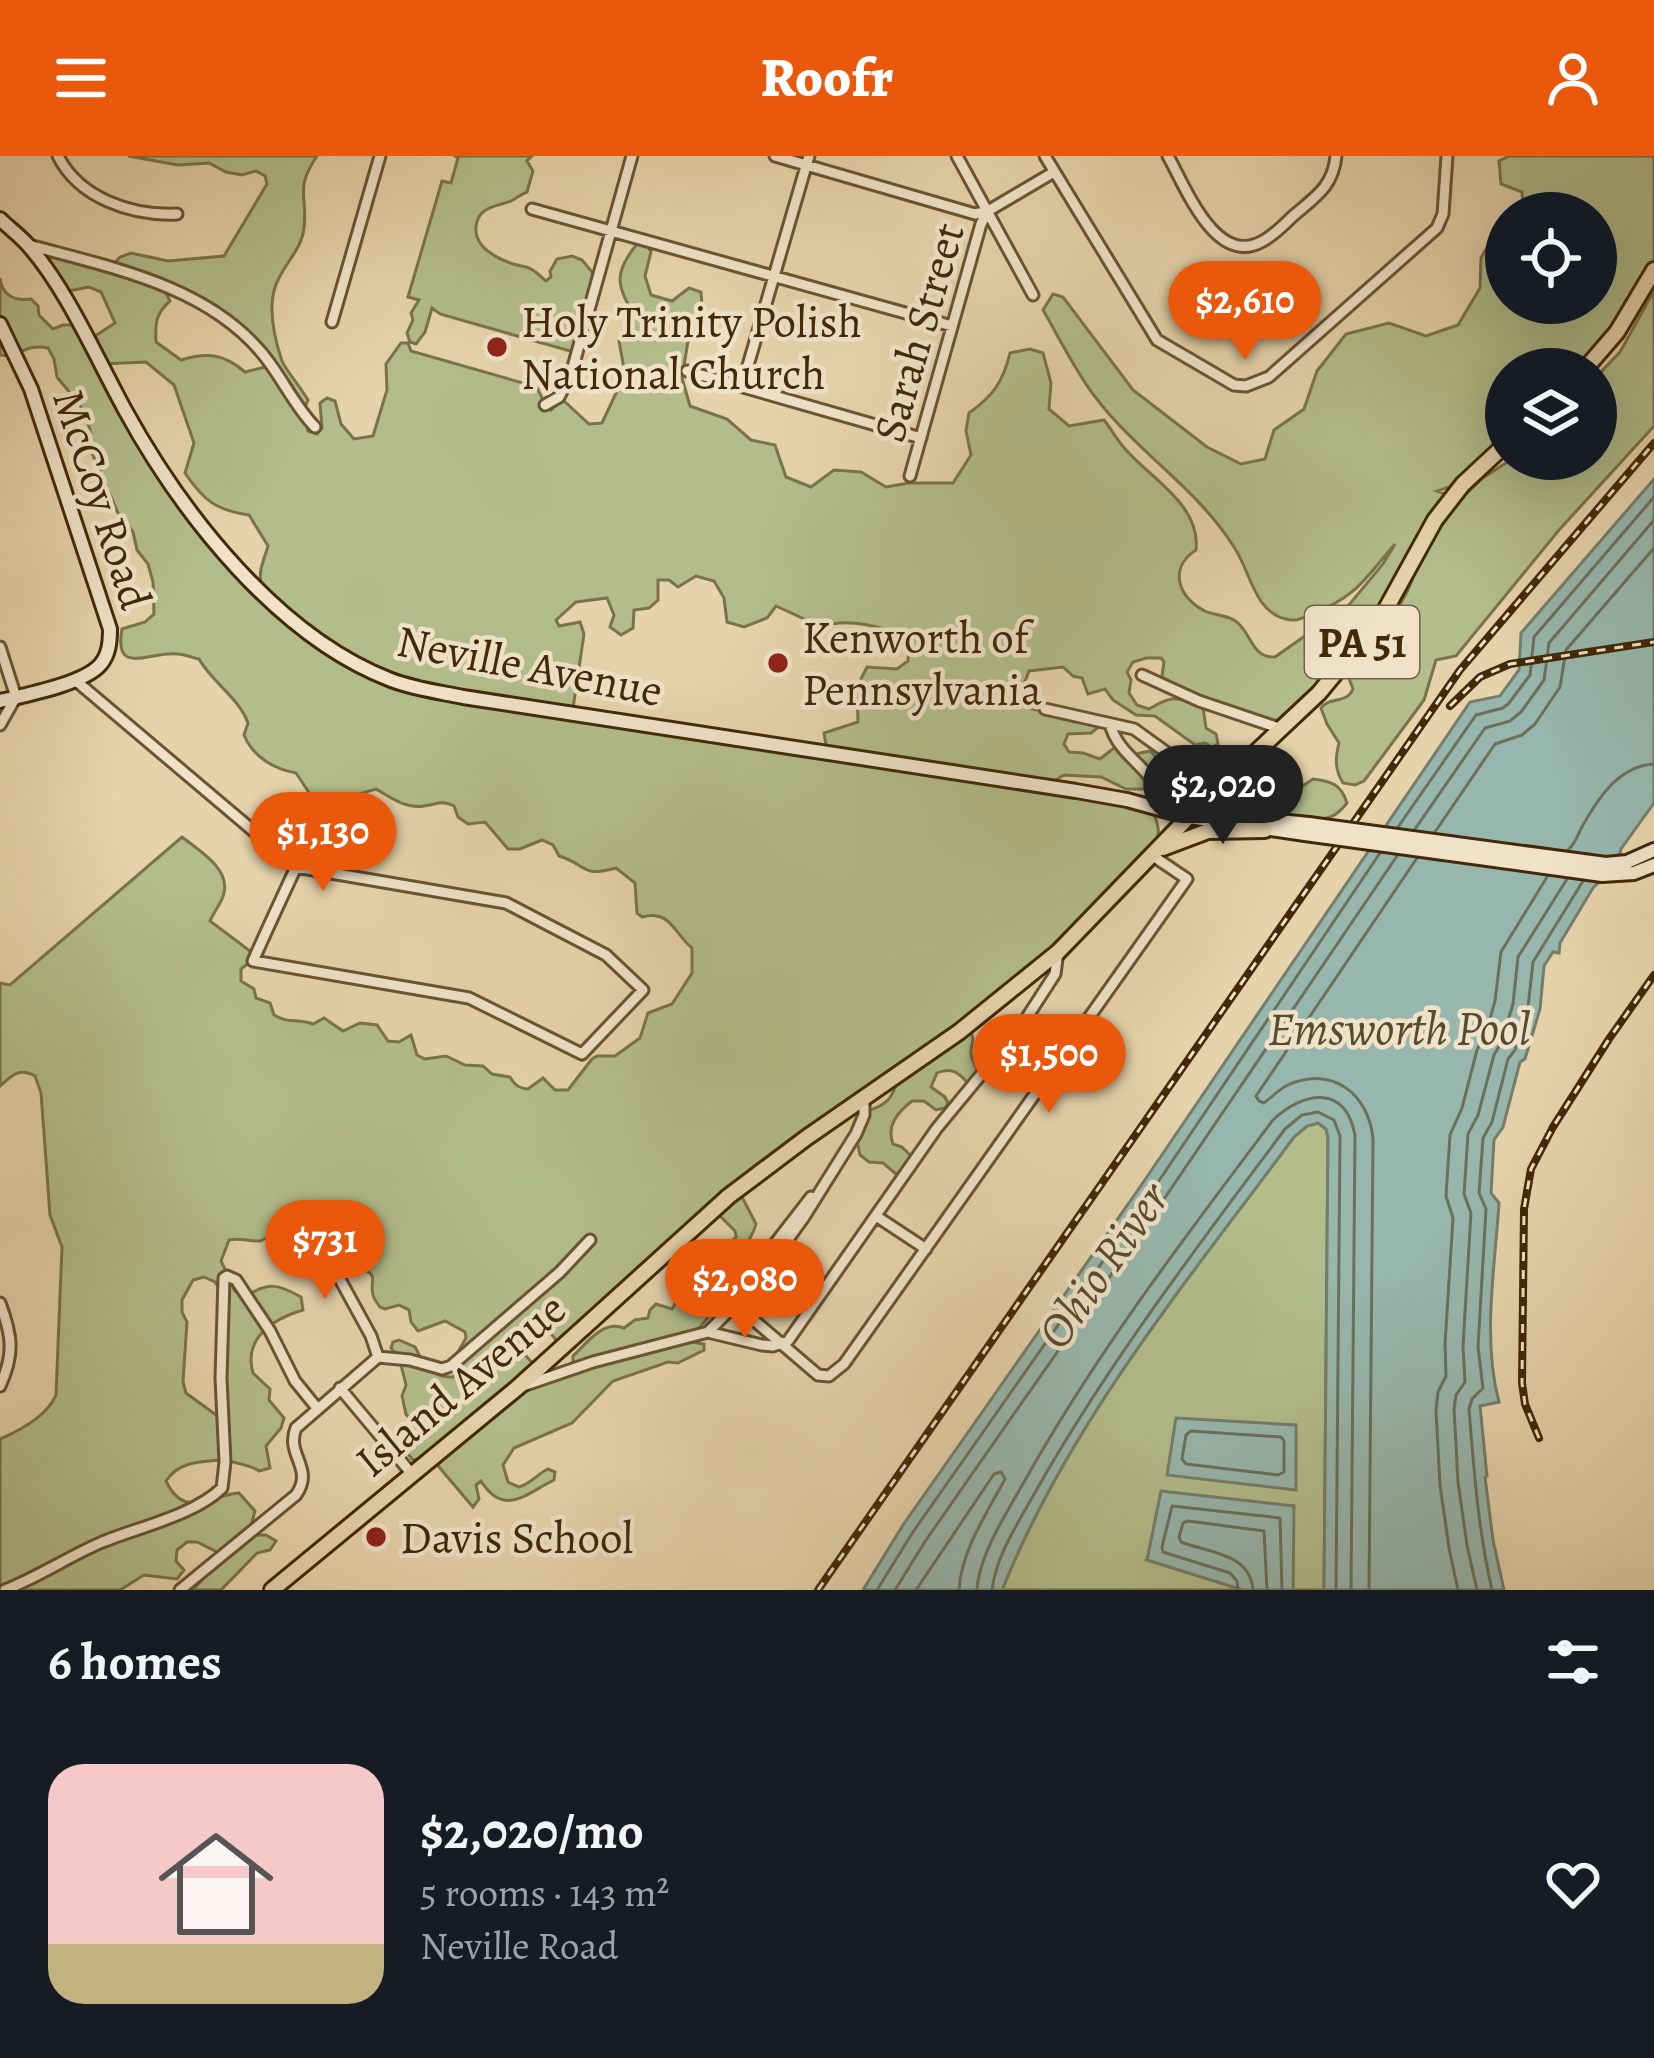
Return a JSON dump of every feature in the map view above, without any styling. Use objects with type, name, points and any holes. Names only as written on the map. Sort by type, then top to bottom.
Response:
[{"type":"main road","points":[[1603,348],[1654,270]]},
{"type":"main road","name":"PA 51","points":[[1190,817],[1319,693],[1357,649],[1381,618],[1435,520],[1485,464]]},
{"type":"main road","points":[[1237,769],[1230,780],[1228,800],[1262,824]]},
{"type":"main road","name":"Island Avenue","points":[[272,1590],[518,1388],[729,1196],[959,1032],[1058,952],[1190,817]]},
{"type":"main road","points":[[1156,853],[1208,831],[1262,824]]},
{"type":"street","points":[[58,156],[88,191],[146,212],[177,214]]},
{"type":"street","points":[[332,322],[380,156]]},
{"type":"street","points":[[545,405],[561,394],[572,374],[632,156]]},
{"type":"street","points":[[775,156],[808,161],[975,214],[988,211]]},
{"type":"street","points":[[957,156],[1033,295]]},
{"type":"street","points":[[1046,156],[1151,333],[1222,380],[1246,386],[1269,377],[1437,228],[1443,214],[1447,156]]},
{"type":"street","points":[[1168,156],[1216,236],[1238,247],[1266,240],[1325,187],[1336,156]]},
{"type":"street","points":[[742,386],[808,161]]},
{"type":"street","name":"Sarah Street","points":[[910,476],[988,211],[1054,172]]},
{"type":"street","points":[[532,209],[952,326]]},
{"type":"street","name":"Neville Avenue","points":[[0,220],[28,245],[60,291],[134,427],[184,505],[222,552],[304,629],[372,672],[415,688],[463,697],[1076,791],[1190,817],[1210,815],[1604,870]]},
{"type":"street","points":[[28,245],[182,292],[235,326],[261,352],[315,427]]},
{"type":"street","name":"McCoy Road","points":[[0,324],[31,389],[110,629],[110,644],[100,665],[75,680]]},
{"type":"street","points":[[687,370],[920,438]]},
{"type":"street","points":[[0,646],[16,697],[0,725]]},
{"type":"street","points":[[1142,675],[1282,730]]},
{"type":"street","points":[[0,701],[75,680],[296,867],[506,903],[606,955],[643,990],[582,1054],[469,998],[253,961],[296,867],[318,820]]},
{"type":"street","points":[[1045,709],[1141,733],[1202,778]]},
{"type":"street","points":[[1110,724],[1120,746],[1152,780],[1161,809]]},
{"type":"street","points":[[1604,870],[1654,850]]},
{"type":"street","points":[[735,1304],[818,1375],[829,1376],[856,1349],[1187,879],[1156,853]]},
{"type":"street","points":[[1604,870],[1634,873],[1654,865]]},
{"type":"street","points":[[518,1388],[709,1332],[762,1345],[784,1343],[937,1128],[1022,1025],[1055,974],[1058,952]]},
{"type":"street","points":[[709,1332],[758,1281],[804,1217],[856,1134],[864,1115],[864,1098]]},
{"type":"street","points":[[753,1272],[823,1185]]},
{"type":"street","points":[[876,1216],[926,1250]]},
{"type":"street","points":[[313,1230],[378,1357]]},
{"type":"street","points":[[180,1590],[296,1495],[304,1472],[292,1436],[340,1388],[378,1357],[442,1369],[451,1366],[590,1240]]},
{"type":"street","points":[[5,1590],[96,1545],[194,1508],[219,1491],[225,1462],[224,1278],[236,1280],[270,1331],[295,1381],[317,1408]]},
{"type":"street","points":[[0,1303],[11,1345],[0,1386]]},
{"type":"street","points":[[340,1388],[411,1473]]},
{"type":"green space","points":[[128,156],[317,156],[304,185],[303,235],[275,287],[272,308],[282,361],[308,400],[303,411],[242,327],[207,300],[170,283],[111,267],[131,253],[168,261],[224,256],[267,184],[265,176],[256,171],[226,172],[209,163],[178,165]]},
{"type":"green space","points":[[455,156],[532,156],[527,161],[533,171],[527,192],[484,211],[477,220],[476,234],[493,255],[529,268],[546,281],[557,259],[582,260],[597,278],[577,353],[432,308],[425,332],[416,344],[410,342],[411,313],[419,300],[408,297],[442,181],[451,183]]},
{"type":"green space","points":[[1509,156],[1654,156],[1654,264],[1616,331],[1601,348],[1485,348],[1485,461],[1462,483],[1437,491],[1449,500],[1383,613],[1311,699],[1283,720],[1244,715],[1168,686],[1161,658],[1133,662],[1127,672],[1129,693],[1137,705],[1149,709],[1175,699],[1203,707],[1206,728],[1216,734],[1218,744],[1212,747],[1195,745],[1155,716],[1136,715],[1105,689],[1088,694],[1082,678],[1063,667],[1029,671],[1023,687],[1012,696],[1013,704],[1100,726],[1091,733],[1068,734],[1064,744],[1069,752],[1100,759],[1114,748],[1131,755],[1150,751],[1171,772],[1173,791],[1126,789],[1101,777],[1064,775],[1049,784],[827,751],[824,733],[858,722],[857,687],[867,667],[897,669],[908,661],[909,639],[866,625],[822,627],[776,606],[767,618],[744,627],[727,622],[724,598],[714,581],[696,576],[678,587],[669,580],[658,580],[658,600],[649,608],[634,610],[633,628],[621,635],[610,627],[614,615],[607,598],[576,602],[556,620],[559,626],[580,622],[584,634],[572,715],[1127,803],[1153,811],[1158,829],[1155,847],[1135,872],[1024,975],[736,1186],[559,1346],[544,1330],[526,1333],[517,1346],[536,1367],[424,1458],[413,1460],[403,1448],[420,1433],[406,1414],[402,1396],[406,1385],[399,1357],[391,1348],[399,1340],[415,1347],[430,1369],[453,1377],[465,1332],[445,1321],[418,1331],[409,1310],[399,1305],[380,1307],[373,1295],[372,1276],[359,1268],[357,1255],[349,1248],[317,1262],[304,1262],[296,1260],[279,1237],[229,1240],[221,1261],[235,1291],[246,1296],[274,1286],[301,1297],[303,1310],[271,1325],[252,1350],[253,1373],[270,1389],[269,1400],[284,1418],[266,1446],[270,1468],[259,1471],[228,1460],[227,1298],[215,1282],[204,1277],[193,1280],[182,1300],[187,1322],[183,1382],[186,1393],[219,1417],[223,1460],[184,1466],[166,1481],[181,1500],[190,1502],[239,1493],[255,1511],[255,1535],[276,1541],[270,1550],[257,1553],[221,1590],[193,1590],[216,1564],[219,1553],[187,1542],[177,1550],[176,1561],[184,1570],[177,1579],[144,1575],[120,1590],[0,1590],[0,1439],[40,1416],[56,1395],[62,1247],[50,1215],[41,1093],[35,1076],[20,1072],[0,1086],[0,983],[10,985],[182,837],[211,860],[222,876],[224,893],[210,921],[254,954],[241,969],[241,981],[254,989],[256,998],[270,1003],[274,1015],[313,1024],[324,1018],[343,1031],[360,1023],[377,1025],[388,1041],[399,1042],[411,1035],[417,1055],[425,1059],[446,1056],[465,1065],[483,1066],[525,1089],[543,1078],[555,1090],[568,1090],[592,1059],[615,1056],[640,1038],[648,1013],[672,1004],[692,973],[692,948],[665,919],[637,913],[635,883],[616,868],[590,871],[559,856],[553,845],[542,840],[508,849],[485,822],[468,824],[446,803],[411,806],[376,789],[325,804],[310,794],[296,773],[272,765],[253,750],[244,735],[248,723],[244,714],[199,659],[181,654],[137,658],[123,653],[122,629],[154,614],[148,564],[118,513],[91,451],[90,429],[80,405],[57,377],[48,348],[0,355],[0,278],[6,293],[31,299],[53,329],[77,325],[133,428],[182,505],[220,553],[303,630],[354,664],[414,690],[551,711],[392,678],[345,655],[287,613],[261,582],[268,546],[249,515],[212,503],[185,473],[194,443],[174,385],[146,362],[102,364],[89,340],[115,323],[101,292],[89,287],[63,292],[34,249],[163,287],[170,301],[157,319],[156,342],[181,360],[215,356],[245,372],[269,366],[305,416],[308,431],[317,434],[322,428],[320,403],[327,398],[335,401],[341,424],[354,439],[373,436],[387,390],[386,364],[401,343],[408,343],[411,351],[537,387],[551,410],[564,401],[589,424],[602,423],[625,374],[619,341],[634,314],[623,295],[621,270],[637,244],[647,245],[651,252],[645,276],[651,295],[672,301],[689,288],[701,292],[703,320],[688,341],[682,378],[690,406],[727,419],[751,440],[775,445],[786,477],[811,487],[834,470],[861,472],[886,487],[953,483],[971,455],[966,431],[969,413],[996,388],[1010,353],[1030,349],[1043,353],[1051,383],[1049,409],[1069,426],[1104,420],[1191,520],[1196,550],[1179,574],[1188,599],[1205,611],[1234,620],[1256,649],[1275,657],[1349,605],[1395,544],[1360,585],[1340,600],[1299,619],[1275,615],[1260,599],[1240,556],[1219,526],[1096,398],[1043,310],[1053,294],[1063,297],[1133,390],[1207,447],[1241,464],[1265,459],[1274,430],[1304,409],[1317,371],[1346,334],[1389,323],[1426,336],[1458,325],[1480,288],[1485,251],[1485,324],[1617,324],[1617,192],[1522,192],[1501,184],[1499,161]]},
{"type":"green space","points":[[1654,291],[1654,426],[1617,467],[1617,355]]},
{"type":"green space","points":[[1483,478],[1605,480],[1456,656],[1436,660],[1424,700],[1364,781],[1343,783],[1337,764],[1339,743],[1321,708],[1350,694],[1353,689],[1347,673],[1382,635],[1452,507]]},
{"type":"green space","points":[[1246,775],[1264,791],[1282,775],[1298,789],[1313,779],[1325,781],[1338,788],[1347,803],[1323,819],[1260,811],[1240,804],[1235,794],[1236,783]]},
{"type":"green space","points":[[967,1029],[979,1074],[970,1085],[952,1071],[937,1073],[931,1087],[945,1097],[945,1108],[936,1110],[924,1101],[912,1101],[892,1125],[893,1144],[912,1157],[902,1179],[883,1163],[869,1162],[860,1155],[856,1136],[867,1111],[888,1100],[898,1078]]},
{"type":"green space","points":[[1318,1123],[1328,1137],[1324,1590],[1293,1590],[1293,1506],[1147,1560],[1243,1590],[1002,1590],[1061,1469],[1133,1354],[1294,1137]]},
{"type":"green space","points":[[739,1191],[756,1224],[736,1265],[744,1272],[753,1268],[759,1272],[760,1290],[719,1304],[696,1332],[573,1362],[573,1356],[603,1330],[648,1318],[656,1304],[672,1309],[696,1280],[694,1260],[725,1265],[730,1260],[729,1244],[735,1231],[715,1211]]},
{"type":"green space","points":[[684,1341],[704,1344],[704,1350],[678,1363],[668,1362],[613,1381],[572,1423],[514,1448],[503,1465],[508,1482],[519,1487],[548,1469],[555,1472],[554,1480],[525,1496],[498,1498],[481,1481],[476,1485],[479,1499],[473,1507],[433,1460],[521,1389],[593,1364]]},
{"type":"water","name":"Emsworth Pool","points":[[1654,479],[1654,803],[1621,849],[1617,864],[1593,888],[1560,943],[1559,953],[1553,952],[1544,966],[1540,1009],[1503,1127],[1494,1140],[1491,1193],[1499,1203],[1490,1328],[1499,1402],[1480,1406],[1493,1540],[1504,1590],[1324,1590],[1328,1137],[1318,1123],[1294,1137],[1133,1354],[1061,1469],[1002,1590],[863,1590],[903,1525],[1470,702],[1500,696],[1519,670],[1521,633]]},
{"type":"water","points":[[1176,1418],[1296,1425],[1296,1490],[1167,1475]]},
{"type":"water","points":[[1161,1491],[1294,1506],[1293,1590],[1243,1590],[1147,1560]]},
{"type":"railway","points":[[818,1590],[1460,670],[1654,443]]},
{"type":"railway","points":[[1450,706],[1480,677],[1510,664],[1654,642]]},
{"type":"railway","points":[[1539,1438],[1522,1383],[1524,1209],[1531,1169],[1553,1127],[1654,975]]},
{"type":"place","name":"Holy Trinity Polish National Church","points":[[497,347]]},
{"type":"place","name":"Kenworth of Pennsylvania","points":[[778,663]]},
{"type":"place","name":"Davis School","points":[[376,1537]]},
{"type":"water label","name":"Ohio River","points":[[1102,1265]]}]
